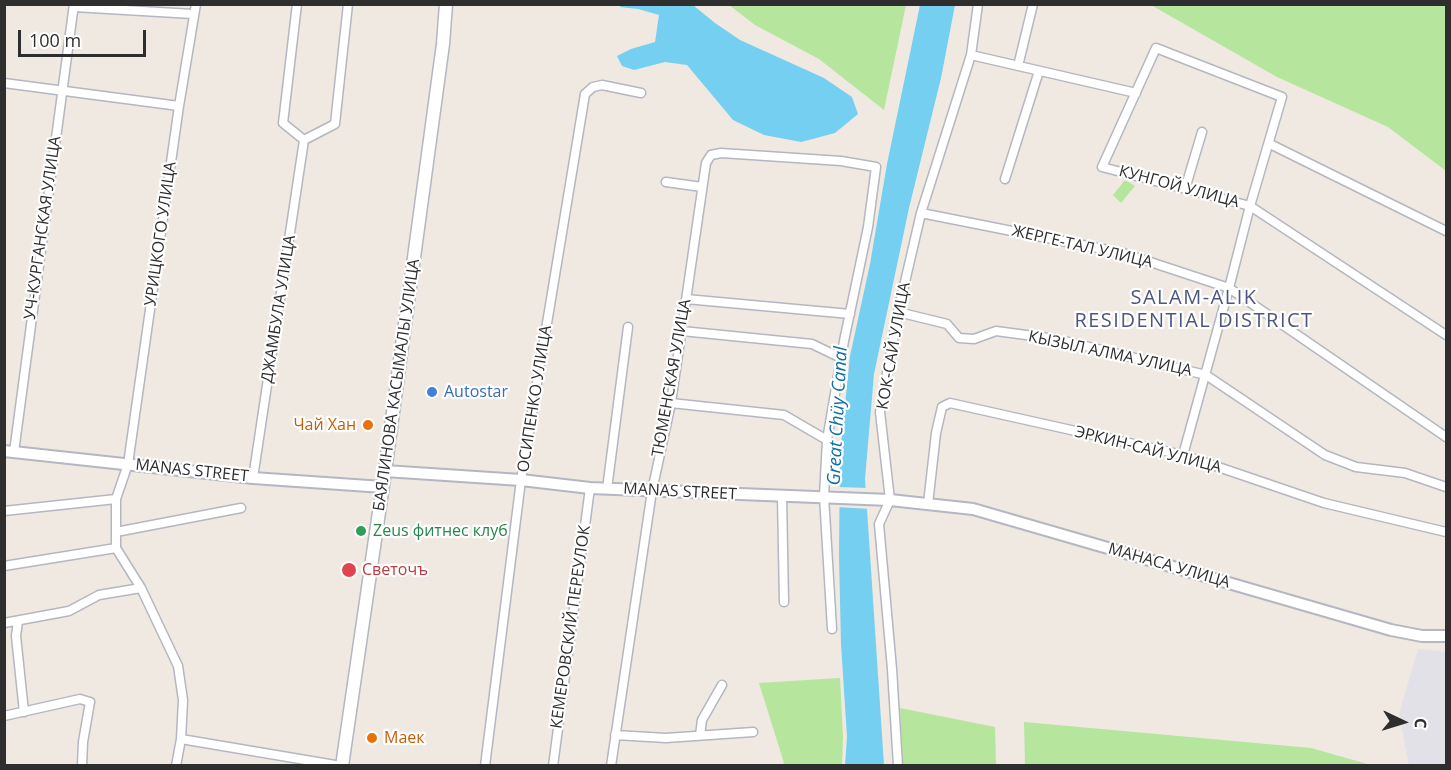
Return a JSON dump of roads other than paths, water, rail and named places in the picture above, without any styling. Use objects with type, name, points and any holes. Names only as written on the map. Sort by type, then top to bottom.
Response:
[{"type":"main road","name":"БАЯЛИНОВА КАСЫМАЛЫ УЛИЦА","points":[[341,765],[383,488],[443,44],[446,4]]},
{"type":"street","name":"УРИЦКОГО УЛИЦА","points":[[128,464],[179,106],[196,4]]},
{"type":"street","points":[[297,4],[283,123],[304,140],[334,124],[348,4]]},
{"type":"street","name":"КОК-САЙ УЛИЦА","points":[[898,765],[879,524],[890,500],[880,412],[898,312],[921,213],[971,55],[978,4]]},
{"type":"street","points":[[1018,66],[1033,4]]},
{"type":"street","points":[[74,6],[193,14]]},
{"type":"street","name":"УЧ-КУРГАНСКАЯ УЛИЦА","points":[[9,451],[74,6]]},
{"type":"street","name":"КУНГОЙ УЛИЦА","points":[[1270,144],[1282,97],[1156,48],[1102,167],[1250,206],[1446,334]]},
{"type":"street","points":[[971,55],[1136,93]]},
{"type":"street","points":[[1005,179],[1039,71]]},
{"type":"street","points":[[4,83],[179,106]]},
{"type":"street","name":"ОСИПЕНКО УЛИЦА","points":[[485,765],[521,480],[585,94],[593,87],[602,85],[641,93]]},
{"type":"street","points":[[1185,189],[1202,132]]},
{"type":"street","name":"ДЖАМБУЛА УЛИЦА","points":[[253,478],[304,140]]},
{"type":"street","points":[[1183,455],[1250,206],[1270,144],[1446,231]]},
{"type":"street","name":"ТЮМЕНСКАЯ УЛИЦА","points":[[611,765],[652,491],[671,404],[702,187],[706,163],[711,155],[721,153],[841,161],[876,167],[868,227],[849,314]]},
{"type":"street","points":[[666,182],[702,187]]},
{"type":"street","name":"ЖЕРГЕ-ТАЛ УЛИЦА","points":[[921,213],[1123,253],[1229,288],[1446,437]]},
{"type":"street","points":[[686,299],[849,314],[827,440],[832,629]]},
{"type":"street","name":"КЫЗЫЛ АЛМА УЛИЦА","points":[[898,312],[947,324],[959,338],[974,339],[996,331],[1056,339],[1206,375],[1325,455],[1356,467],[1405,473],[1446,487]]},
{"type":"street","points":[[607,489],[628,327]]},
{"type":"street","points":[[682,331],[812,344],[841,358]]},
{"type":"street","name":"ЭРКИН-САЙ УЛИЦА","points":[[928,504],[936,433],[942,407],[950,403],[1183,455],[1324,503],[1446,532]]},
{"type":"street","points":[[671,404],[784,415],[827,440]]},
{"type":"street","points":[[9,451],[128,464]]},
{"type":"street","name":"MANAS STREET","points":[[116,548],[116,499],[128,464],[253,478],[383,488]]},
{"type":"street","name":"MANAS STREET","points":[[385,471],[521,480],[607,489],[876,499]]},
{"type":"street","name":"КЕМЕРОВСКИЙ ПЕРЕУЛОК","points":[[553,765],[590,488]]},
{"type":"street","points":[[782,496],[784,602]]},
{"type":"street","points":[[4,511],[116,499]]},
{"type":"street","name":"МАНАСА УЛИЦА","points":[[876,499],[973,509],[1391,630],[1422,636],[1446,636]]},
{"type":"street","points":[[116,532],[241,508]]},
{"type":"street","points":[[4,566],[116,548],[141,588],[178,666],[183,699],[181,739],[176,765]]},
{"type":"street","points":[[4,623],[69,611],[99,595],[141,588]]},
{"type":"street","points":[[18,621],[16,636],[24,712]]},
{"type":"street","points":[[700,735],[702,720],[722,684]]},
{"type":"street","points":[[4,716],[80,699],[90,702],[83,742],[82,765]]},
{"type":"street","points":[[615,735],[666,738],[753,732]]},
{"type":"street","points":[[181,739],[341,765]]},
{"type":"water","points":[[621,5],[693,5],[740,40],[824,78],[852,97],[858,114],[835,133],[801,142],[764,135],[733,120],[687,65],[665,62],[634,70],[622,66],[617,56],[655,42],[659,15],[620,7]]},
{"type":"water","points":[[920,5],[955,5],[941,78],[909,208],[874,374],[865,479],[884,765],[845,766],[847,737],[841,644],[839,556],[840,454],[850,356]]},
{"type":"place","name":"Autostar","points":[[432,392]]},
{"type":"place","name":"Чай Хан","points":[[368,425]]},
{"type":"place","name":"Zeus фитнес клуб","points":[[361,531]]},
{"type":"place","name":"Светочъ","points":[[349,570]]},
{"type":"place","name":"Маек","points":[[372,738]]},
{"type":"district","name":"SALAM-ALIK RESIDENTIAL DISTRICT","points":[[1194,310]]},
{"type":"water label","name":"Great Chüy Canal","points":[[838,416]]}]
